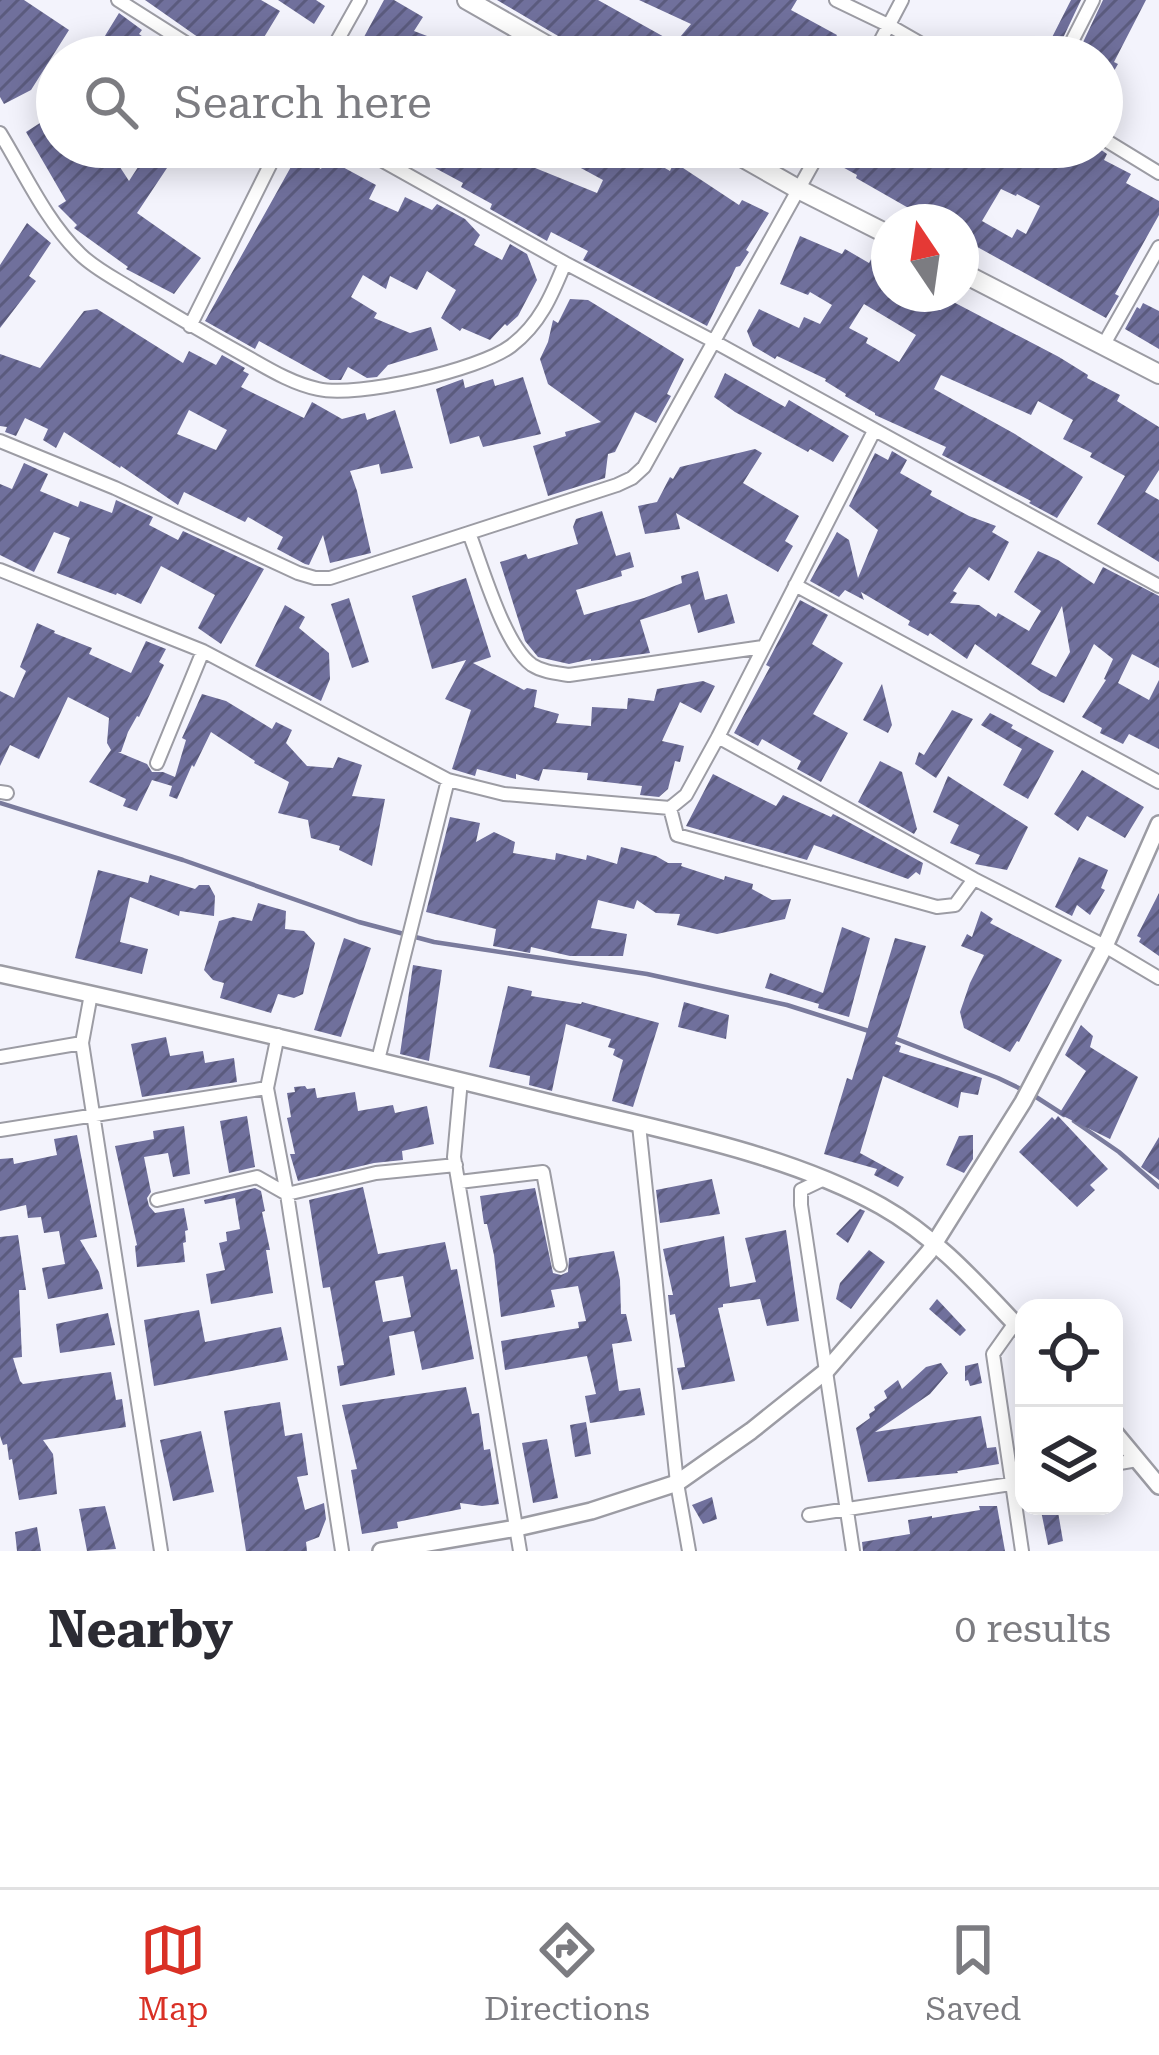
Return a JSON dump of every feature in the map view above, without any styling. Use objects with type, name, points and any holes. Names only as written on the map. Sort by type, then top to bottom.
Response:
[{"type":"main road","points":[[467,0],[530,36]]},
{"type":"main road","points":[[761,168],[871,226]]},
{"type":"main road","points":[[979,281],[1159,374]]},
{"type":"street","points":[[118,0],[175,36]]},
{"type":"street","points":[[340,36],[360,0]]},
{"type":"street","points":[[836,0],[907,36]]},
{"type":"street","points":[[884,36],[902,0]]},
{"type":"street","points":[[1075,36],[1093,0]]},
{"type":"street","points":[[0,133],[60,234],[85,259],[190,326],[315,389],[347,393],[391,386],[507,349],[549,303],[566,263]]},
{"type":"street","points":[[1123,151],[1159,173]]},
{"type":"street","points":[[190,326],[269,168]]},
{"type":"street","points":[[396,168],[1159,586]]},
{"type":"street","points":[[0,441],[315,578],[330,578],[470,533],[632,478],[644,467],[810,168]]},
{"type":"street","points":[[1104,344],[1159,248]]},
{"type":"street","points":[[0,570],[203,651],[448,779],[504,794],[670,808],[686,795],[718,737],[874,431]]},
{"type":"street","points":[[470,533],[512,645],[545,672],[569,675],[763,646]]},
{"type":"street","points":[[795,585],[1159,782]]},
{"type":"street","points":[[157,764],[203,651]]},
{"type":"street","points":[[718,737],[1159,978]]},
{"type":"street","points":[[378,1060],[448,779]]},
{"type":"street","points":[[670,808],[677,835],[937,908],[955,905],[974,878]]},
{"type":"street","points":[[381,1551],[517,1528],[677,1484],[826,1371],[929,1252],[1023,1102],[1105,946],[1159,824]]},
{"type":"street","points":[[0,974],[460,1080],[703,1141],[824,1179],[881,1206],[934,1243],[1015,1324]]},
{"type":"street","points":[[92,994],[82,1043],[160,1551]]},
{"type":"street","points":[[278,1035],[268,1088],[341,1551]]},
{"type":"street","points":[[0,1057],[82,1043]]},
{"type":"street","points":[[460,1080],[456,1165],[520,1551]]},
{"type":"street","points":[[0,1130],[268,1088]]},
{"type":"street","points":[[639,1125],[677,1484],[689,1551]]},
{"type":"street","points":[[157,1200],[256,1177],[287,1194],[376,1173],[456,1165]]},
{"type":"street","points":[[459,1181],[543,1172],[560,1265]]},
{"type":"street","points":[[824,1179],[801,1190],[801,1205],[853,1551]]},
{"type":"street","points":[[1015,1332],[993,1354],[1015,1468]]},
{"type":"street","points":[[1123,1443],[1159,1486]]},
{"type":"street","points":[[1123,1462],[1137,1460]]},
{"type":"street","points":[[809,1515],[1015,1484]]},
{"type":"street","points":[[1020,1515],[1022,1551]]},
{"type":"building","points":[[0,0],[24,0],[69,30],[65,36],[36,36],[36,82],[31,90],[4,104],[0,97]]},
{"type":"building","points":[[145,0],[261,0],[280,11],[265,36],[196,36]]},
{"type":"building","points":[[278,0],[316,0],[325,6],[314,24]]},
{"type":"building","points":[[384,0],[394,0],[423,17],[414,31],[427,36],[364,36]]},
{"type":"building","points":[[497,0],[598,0],[662,36],[558,36]]},
{"type":"building","points":[[639,0],[797,0],[791,10],[837,35],[681,36],[691,24]]},
{"type":"building","points":[[1071,0],[1081,0],[1064,36],[1053,36]]},
{"type":"building","points":[[1103,0],[1146,0],[1123,45],[1123,36],[1086,36]]},
{"type":"building","points":[[119,13],[142,30],[142,36],[105,36]]},
{"type":"building","points":[[36,126],[36,149],[26,132]]},
{"type":"building","points":[[47,168],[121,168],[129,181],[137,168],[167,168],[137,213],[201,258],[174,294],[126,269],[74,228],[77,225],[58,206],[66,201]]},
{"type":"building","points":[[290,168],[345,168],[376,185],[369,199],[398,212],[405,197],[432,210],[437,204],[465,219],[480,235],[474,245],[502,260],[510,244],[527,254],[537,280],[518,316],[490,340],[460,331],[441,318],[456,290],[427,271],[417,290],[390,276],[386,289],[363,275],[351,297],[377,313],[374,318],[410,333],[431,327],[438,350],[388,365],[377,377],[367,378],[348,367],[341,380],[330,380],[259,341],[255,349],[205,321]]},
{"type":"building","points":[[435,168],[535,168],[597,193],[603,180],[581,168],[683,168],[739,205],[742,200],[769,213],[707,326],[583,260],[588,251],[551,232],[547,241],[490,209],[492,204],[461,187],[463,183]]},
{"type":"building","points":[[844,168],[1119,168],[1131,174],[1126,183],[1159,201],[1159,215],[1106,318],[979,248],[979,204],[902,204]],"holes":[[[1001,189],[1040,206],[1026,234],[1017,229],[1012,238],[982,221]]]},
{"type":"building","points":[[27,223],[51,243],[29,276],[36,281],[0,328],[0,265]]},
{"type":"building","points":[[800,236],[842,254],[845,249],[869,263],[871,259],[871,308],[864,304],[849,328],[899,362],[916,335],[877,312],[973,312],[1120,395],[1117,401],[1159,427],[1159,470],[1145,492],[1159,500],[1159,562],[1097,524],[1125,476],[1063,439],[1073,420],[1038,401],[1031,415],[941,375],[934,389],[1083,477],[1057,518],[942,455],[946,447],[875,415],[826,379],[753,346],[747,331],[759,309],[799,328],[804,317],[820,324],[832,305],[780,284]]},
{"type":"building","points":[[570,299],[588,300],[684,359],[656,423],[635,412],[615,452],[608,454],[605,478],[548,496],[533,446],[601,422],[548,384],[540,359],[553,320],[558,323]]},
{"type":"building","points":[[1143,303],[1159,311],[1159,349],[1125,329]]},
{"type":"building","points":[[97,309],[183,363],[189,351],[216,365],[222,355],[249,374],[241,387],[304,418],[312,402],[342,419],[365,413],[367,420],[395,410],[413,468],[381,474],[379,464],[350,471],[371,553],[330,563],[323,535],[309,565],[305,564],[277,549],[283,537],[248,517],[245,522],[184,492],[178,505],[64,432],[56,448],[43,440],[48,429],[25,418],[16,436],[5,432],[7,427],[0,426],[0,354],[40,368],[84,311]],"holes":[[[189,410],[227,430],[216,450],[177,434]]]},
{"type":"building","points":[[725,373],[785,407],[789,400],[849,436],[833,462],[714,397]]},
{"type":"building","points":[[523,377],[541,434],[483,447],[479,436],[450,444],[436,389],[463,379],[465,388],[493,379],[495,386]]},
{"type":"building","points":[[755,449],[762,453],[743,483],[799,516],[785,541],[793,546],[778,572],[676,513],[680,529],[645,534],[638,506],[657,502],[680,467]]},
{"type":"building","points":[[892,451],[907,460],[900,473],[932,491],[930,495],[996,526],[992,532],[1009,542],[989,581],[969,567],[950,603],[979,605],[1029,631],[1041,611],[1014,592],[1038,551],[1094,584],[1103,567],[1159,596],[1159,668],[1132,654],[1118,683],[1149,700],[1159,680],[1159,749],[1129,734],[1123,744],[1082,717],[1106,680],[1113,659],[1094,644],[1064,703],[975,644],[967,659],[861,592],[864,600],[845,590],[839,597],[810,581],[837,532],[849,540],[858,578],[878,530],[849,506],[875,453],[888,460]],"holes":[[[1062,606],[1070,652],[1056,677],[1031,664]]]},
{"type":"building","points":[[24,463],[48,474],[40,491],[78,507],[80,501],[112,513],[116,500],[153,517],[149,525],[178,540],[183,531],[264,569],[221,644],[198,628],[215,595],[161,566],[141,604],[57,573],[70,538],[54,532],[34,572],[0,555],[0,484],[12,489]]},
{"type":"building","points":[[602,511],[616,556],[630,552],[634,567],[621,571],[622,576],[576,590],[584,615],[644,598],[698,571],[705,600],[727,594],[735,623],[698,633],[690,604],[640,620],[650,653],[569,664],[538,657],[525,641],[500,562],[578,544],[573,527],[576,519]]},
{"type":"building","points":[[466,578],[491,657],[473,663],[524,690],[537,690],[534,707],[559,714],[556,723],[591,726],[592,707],[627,709],[628,698],[654,701],[657,689],[703,681],[715,686],[701,713],[680,702],[662,741],[684,746],[668,789],[659,797],[640,795],[642,786],[587,780],[588,773],[543,769],[539,781],[477,769],[475,776],[452,769],[471,710],[445,699],[466,660],[432,669],[412,596]]},
{"type":"building","points":[[349,598],[369,662],[352,668],[331,604]]},
{"type":"building","points":[[800,600],[828,615],[812,644],[843,663],[813,714],[848,733],[821,782],[797,769],[801,761],[762,739],[758,746],[734,733]]},
{"type":"building","points":[[285,605],[305,617],[299,628],[329,653],[330,679],[321,701],[255,666]]},
{"type":"building","points":[[37,623],[92,648],[89,654],[131,673],[146,641],[166,649],[159,662],[164,665],[118,752],[147,764],[152,772],[175,777],[186,740],[182,738],[202,694],[226,701],[272,729],[276,722],[292,730],[286,743],[307,766],[333,768],[338,757],[362,765],[352,796],[385,799],[372,866],[339,850],[340,846],[311,838],[308,820],[278,813],[289,782],[211,732],[177,799],[169,796],[172,786],[152,780],[137,811],[123,806],[126,799],[89,782],[111,750],[109,718],[68,697],[39,759],[10,745],[0,766],[0,691],[14,698]]},
{"type":"building","points":[[882,684],[892,725],[888,733],[863,720]]},
{"type":"building","points":[[952,710],[973,719],[936,778],[915,764]]},
{"type":"building","points":[[990,713],[1054,751],[1028,799],[1003,785],[1022,749],[981,725]]},
{"type":"building","points":[[880,761],[902,772],[917,829],[914,834],[858,802]]},
{"type":"building","points":[[1082,770],[1144,807],[1125,838],[1087,816],[1078,831],[1054,814]]},
{"type":"building","points":[[713,774],[776,806],[783,795],[833,814],[923,863],[920,875],[916,872],[908,879],[814,845],[807,860],[686,826]]},
{"type":"building","points":[[948,776],[1028,827],[1007,870],[975,864],[980,855],[950,843],[959,825],[933,812]]},
{"type":"building","points":[[450,817],[480,823],[476,842],[494,832],[515,842],[513,853],[555,860],[556,853],[586,860],[587,855],[617,864],[621,847],[724,880],[725,876],[753,884],[752,889],[772,900],[791,899],[785,919],[717,934],[677,925],[680,914],[656,913],[637,900],[634,909],[598,900],[591,928],[627,934],[623,956],[570,956],[531,947],[530,953],[493,946],[496,929],[426,912]]},
{"type":"building","points":[[1079,857],[1108,870],[1101,888],[1105,890],[1090,915],[1077,905],[1072,916],[1055,907]]},
{"type":"building","points":[[98,870],[148,883],[150,875],[195,889],[209,885],[215,896],[214,916],[180,911],[179,916],[130,897],[120,942],[148,949],[142,974],[75,958]]},
{"type":"building","points":[[1159,893],[1159,956],[1137,936]]},
{"type":"building","points":[[258,903],[286,911],[285,929],[304,931],[315,943],[303,994],[294,998],[278,994],[271,1013],[220,998],[224,983],[204,970],[219,921],[233,917],[252,921]]},
{"type":"building","points":[[981,911],[993,919],[990,923],[1062,960],[1010,1052],[964,1028],[960,1012],[984,955],[961,946],[967,934],[972,937]]},
{"type":"building","points":[[842,927],[870,938],[849,1017],[765,988],[770,973],[823,993]]},
{"type":"building","points":[[344,938],[371,948],[341,1037],[314,1030]]},
{"type":"building","points":[[895,938],[926,946],[895,1044],[901,1046],[899,1052],[982,1078],[978,1095],[961,1092],[958,1108],[883,1076],[860,1153],[904,1177],[898,1187],[874,1175],[877,1169],[824,1154]]},
{"type":"building","points":[[413,965],[442,970],[429,1061],[400,1054]]},
{"type":"building","points":[[508,986],[532,991],[531,996],[582,1002],[659,1023],[633,1107],[612,1101],[623,1060],[608,1047],[611,1039],[566,1024],[552,1091],[529,1085],[530,1076],[489,1067]]},
{"type":"building","points":[[684,1002],[729,1015],[726,1039],[678,1027]]},
{"type":"building","points":[[1081,1025],[1093,1036],[1090,1047],[1138,1077],[1110,1139],[1059,1114],[1086,1071],[1065,1055]]},
{"type":"building","points":[[166,1037],[170,1056],[203,1051],[205,1063],[234,1058],[237,1082],[142,1097],[131,1044]]},
{"type":"building","points":[[305,1086],[315,1088],[317,1098],[355,1092],[358,1111],[393,1105],[395,1113],[427,1106],[434,1144],[402,1151],[403,1160],[298,1181],[290,1154],[295,1154],[287,1093]]},
{"type":"building","points":[[247,1116],[255,1167],[229,1173],[220,1121]]},
{"type":"building","points":[[1058,1116],[1108,1169],[1090,1185],[1095,1190],[1077,1207],[1019,1152]]},
{"type":"building","points":[[184,1126],[190,1174],[173,1177],[168,1153],[144,1157],[149,1206],[155,1213],[184,1208],[185,1262],[137,1267],[137,1245],[115,1146],[154,1139],[153,1131]]},
{"type":"building","points":[[77,1135],[97,1237],[80,1240],[99,1272],[103,1289],[48,1299],[42,1268],[65,1264],[59,1231],[44,1233],[41,1217],[28,1218],[26,1205],[0,1211],[0,1159],[13,1158],[14,1164],[57,1155],[54,1139]]},
{"type":"building","points":[[973,1135],[973,1159],[964,1173],[946,1165],[959,1136]]},
{"type":"building","points":[[1159,1137],[1159,1180],[1141,1167]]},
{"type":"building","points":[[712,1179],[720,1214],[660,1223],[656,1190]]},
{"type":"building","points":[[363,1187],[378,1254],[445,1242],[451,1270],[457,1269],[474,1359],[422,1370],[414,1331],[389,1336],[395,1375],[340,1386],[337,1366],[344,1365],[330,1287],[323,1288],[309,1200]],"holes":[[[403,1276],[411,1317],[383,1322],[375,1281]]]},
{"type":"building","points":[[255,1188],[261,1191],[265,1211],[273,1293],[211,1304],[206,1274],[225,1270],[219,1243],[227,1241],[226,1232],[240,1229],[235,1198],[205,1204],[204,1200]]},
{"type":"building","points":[[535,1188],[553,1273],[568,1272],[569,1258],[614,1251],[621,1314],[626,1314],[632,1341],[612,1344],[619,1391],[640,1388],[645,1415],[590,1423],[585,1396],[596,1394],[587,1356],[505,1370],[501,1341],[579,1328],[578,1322],[586,1321],[578,1286],[551,1290],[555,1307],[501,1317],[494,1255],[480,1196]]},
{"type":"building","points":[[860,1209],[865,1211],[848,1243],[836,1234]]},
{"type":"building","points":[[786,1230],[799,1321],[767,1326],[760,1299],[723,1304],[718,1308],[735,1381],[682,1390],[677,1368],[685,1367],[675,1314],[670,1315],[668,1295],[673,1295],[663,1249],[724,1236],[730,1287],[756,1282],[745,1238]]},
{"type":"building","points":[[18,1235],[26,1290],[19,1290],[22,1357],[13,1358],[20,1381],[111,1372],[126,1427],[43,1440],[53,1454],[57,1494],[19,1500],[12,1459],[0,1436],[0,1237]]},
{"type":"building","points":[[869,1250],[885,1262],[851,1309],[836,1299],[840,1283]]},
{"type":"building","points":[[937,1299],[966,1330],[960,1336],[929,1309]]},
{"type":"building","points":[[199,1310],[205,1342],[281,1327],[288,1360],[154,1386],[144,1320]]},
{"type":"building","points":[[108,1313],[115,1345],[60,1353],[56,1324]]},
{"type":"building","points":[[941,1363],[948,1373],[930,1394],[875,1432],[981,1416],[987,1448],[996,1447],[999,1464],[868,1482],[856,1428],[870,1418],[874,1407],[887,1398],[884,1391],[898,1380],[902,1389],[926,1367]]},
{"type":"building","points":[[978,1363],[982,1383],[970,1386],[965,1381],[965,1366]]},
{"type":"building","points":[[466,1387],[472,1414],[479,1413],[484,1450],[490,1449],[499,1504],[460,1503],[461,1509],[362,1534],[351,1470],[357,1469],[342,1405]]},
{"type":"building","points":[[280,1402],[285,1436],[302,1433],[308,1475],[297,1477],[305,1510],[324,1503],[326,1519],[319,1537],[306,1542],[307,1551],[246,1551],[224,1411]]},
{"type":"building","points":[[586,1422],[591,1454],[575,1457],[570,1425]]},
{"type":"building","points":[[201,1431],[214,1492],[173,1501],[160,1440]]},
{"type":"building","points":[[547,1439],[558,1498],[533,1503],[522,1443]]},
{"type":"building","points":[[712,1497],[717,1519],[703,1524],[692,1505]]},
{"type":"building","points":[[105,1506],[116,1549],[87,1551],[79,1509]]},
{"type":"building","points":[[979,1506],[997,1506],[1005,1551],[863,1551],[862,1542],[910,1534],[908,1520],[980,1510]]},
{"type":"building","points":[[1042,1515],[1059,1515],[1063,1541],[1048,1545]]},
{"type":"building","points":[[37,1527],[41,1551],[17,1551],[15,1532]]},
{"type":"waterway","points":[[0,803],[359,922],[434,942],[647,974],[787,1005],[872,1032]]},
{"type":"waterway","points":[[894,1038],[1023,1090]]},
{"type":"waterway","points":[[1033,1095],[1064,1115]]},
{"type":"waterway","points":[[1074,1121],[1159,1187]]}]
